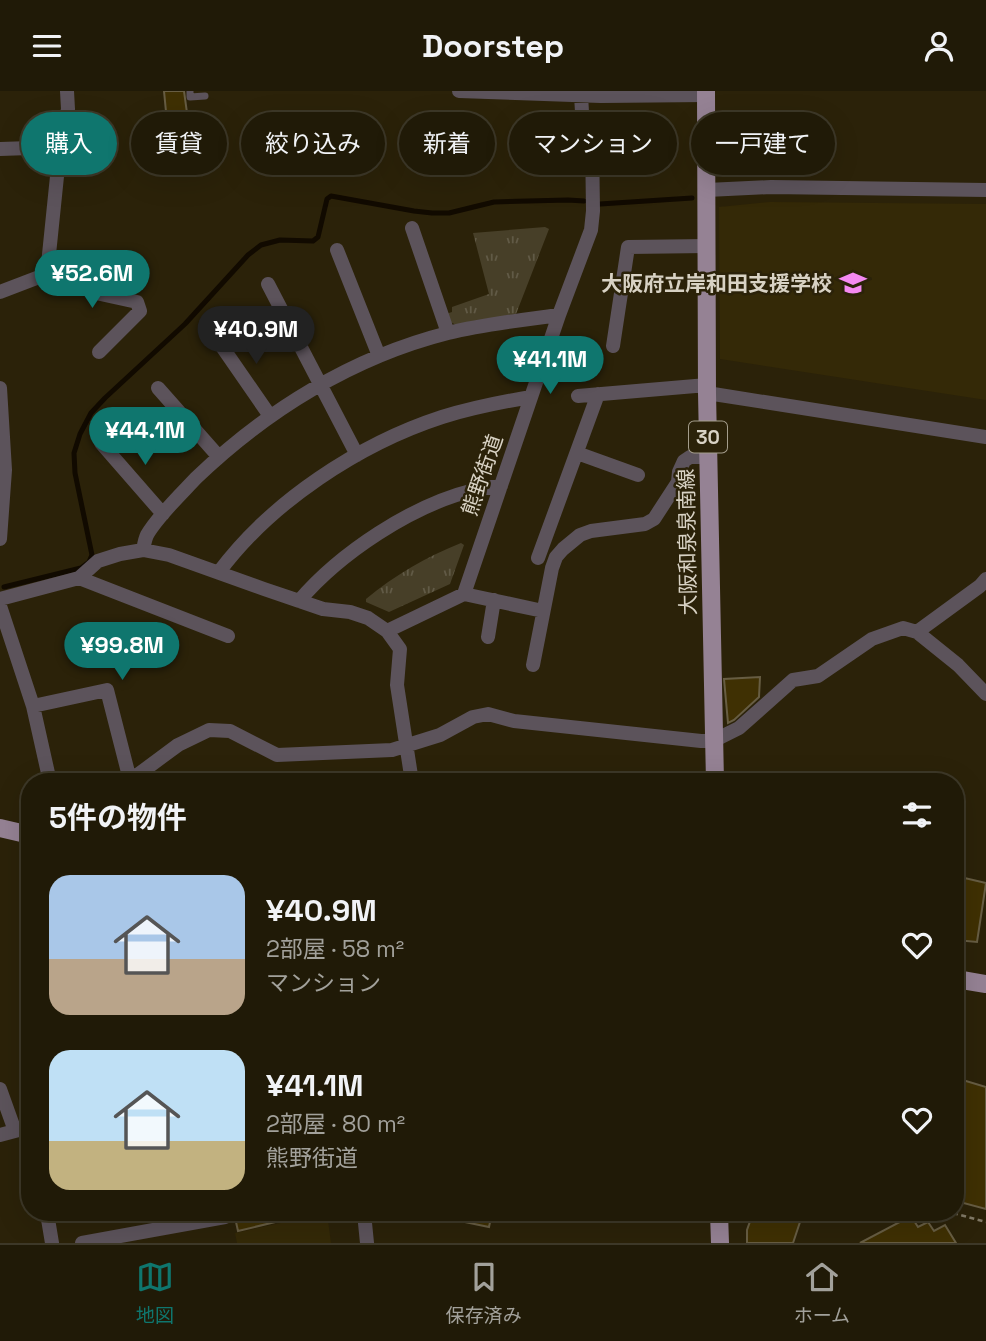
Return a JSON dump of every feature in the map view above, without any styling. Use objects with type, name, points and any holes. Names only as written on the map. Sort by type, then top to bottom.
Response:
[{"type":"main road","name":"大阪和泉泉南線","points":[[706,93],[707,389],[715,773]]},
{"type":"main road","points":[[0,828],[21,833]]},
{"type":"main road","points":[[964,980],[986,984]]},
{"type":"main road","points":[[719,1221],[720,1243]]},
{"type":"street","points":[[67,91],[67,112]]},
{"type":"street","points":[[459,91],[581,95],[706,93]]},
{"type":"street","name":"熊野街道","points":[[464,594],[559,315],[591,230],[592,138],[582,112],[581,95]]},
{"type":"street","points":[[0,149],[21,148]]},
{"type":"street","points":[[47,274],[57,175]]},
{"type":"street","points":[[707,190],[771,187],[986,190]]},
{"type":"street","points":[[412,228],[448,333]]},
{"type":"street","points":[[613,346],[628,247],[707,246]]},
{"type":"street","points":[[337,250],[379,356]]},
{"type":"street","points":[[0,292],[47,274],[96,293],[137,302],[140,311],[99,352]]},
{"type":"street","points":[[268,283],[357,455]]},
{"type":"street","points":[[143,550],[146,536],[163,514],[219,457],[270,416],[320,385],[379,356],[448,333],[559,315]]},
{"type":"street","points":[[214,335],[270,416]]},
{"type":"street","points":[[0,388],[5,470],[0,539]]},
{"type":"street","points":[[158,389],[219,457]]},
{"type":"street","points":[[578,396],[707,389],[986,437]]},
{"type":"street","points":[[538,558],[598,394]]},
{"type":"street","points":[[219,572],[272,515],[357,455],[442,417],[531,397]]},
{"type":"street","points":[[101,443],[163,514]]},
{"type":"street","points":[[577,453],[638,474]]},
{"type":"street","points":[[533,665],[556,557],[580,535],[591,531],[645,524],[654,519],[678,482],[684,461],[690,457],[708,457]]},
{"type":"street","points":[[299,601],[333,567],[385,530],[442,501],[473,490],[500,486]]},
{"type":"street","points":[[0,599],[79,578],[98,561],[143,550],[169,555],[323,609],[350,612],[368,618],[387,631],[400,649],[397,685],[411,773]]},
{"type":"street","points":[[79,578],[228,636]]},
{"type":"street","points":[[917,632],[984,586]]},
{"type":"street","points":[[387,631],[464,594],[543,611]]},
{"type":"street","points":[[488,637],[494,600]]},
{"type":"street","points":[[0,606],[33,706],[48,773]]},
{"type":"street","points":[[140,773],[178,745],[209,730],[230,731],[277,755],[392,750],[440,735],[472,716],[488,714],[514,721],[713,741],[739,728],[793,680],[818,676],[872,639],[903,628],[917,632],[958,665],[986,694]]},
{"type":"street","points":[[33,706],[107,690],[127,773]]},
{"type":"street","points":[[0,1089],[21,1120]]},
{"type":"street","points":[[0,1135],[21,1129]]},
{"type":"street","points":[[48,1221],[52,1243]]},
{"type":"street","points":[[82,1243],[134,1238],[208,1221]]},
{"type":"street","points":[[365,1221],[367,1243]]},
{"type":"lane","points":[[190,91],[190,97],[205,96]]},
{"type":"path","points":[[964,1216],[986,1221]]},
{"type":"shaded area","name":"大阪府立岸和田支援学校","points":[[770,202],[986,204],[986,400],[720,359],[719,207]]},
{"type":"shaded area","points":[[290,1221],[328,1221],[331,1243],[237,1243],[235,1233]]},
{"type":"green space","points":[[545,227],[549,229],[516,314],[456,325],[449,321],[446,314],[452,312],[452,307],[489,294],[473,233]]},
{"type":"green space","points":[[461,543],[464,545],[450,584],[389,612],[366,602],[366,599],[400,574]]},
{"type":"building","points":[[164,91],[184,91],[187,112],[166,112]]},
{"type":"building","points":[[760,677],[759,697],[728,723],[724,679]]},
{"type":"building","points":[[964,878],[986,883],[977,942],[964,941]]},
{"type":"building","points":[[964,1080],[986,1087],[986,1209],[964,1203]]},
{"type":"building","points":[[236,1221],[280,1221],[238,1231]]},
{"type":"building","points":[[460,1221],[490,1221],[489,1227]]},
{"type":"building","points":[[750,1221],[800,1221],[793,1243],[747,1243]]},
{"type":"building","points":[[902,1221],[914,1221],[918,1227],[928,1222],[934,1231],[945,1225],[956,1243],[860,1243]]},
{"type":"waterway","points":[[4,587],[81,568],[89,562],[92,555],[75,473],[74,453],[91,413],[185,324],[248,255],[261,245],[280,240],[313,241],[318,237],[327,199],[331,196],[432,213],[449,213],[494,202],[584,201]]},
{"type":"waterway","points":[[600,204],[692,198]]},
{"type":"place","name":"大阪府立岸和田支援学校","points":[[853,283]]}]
